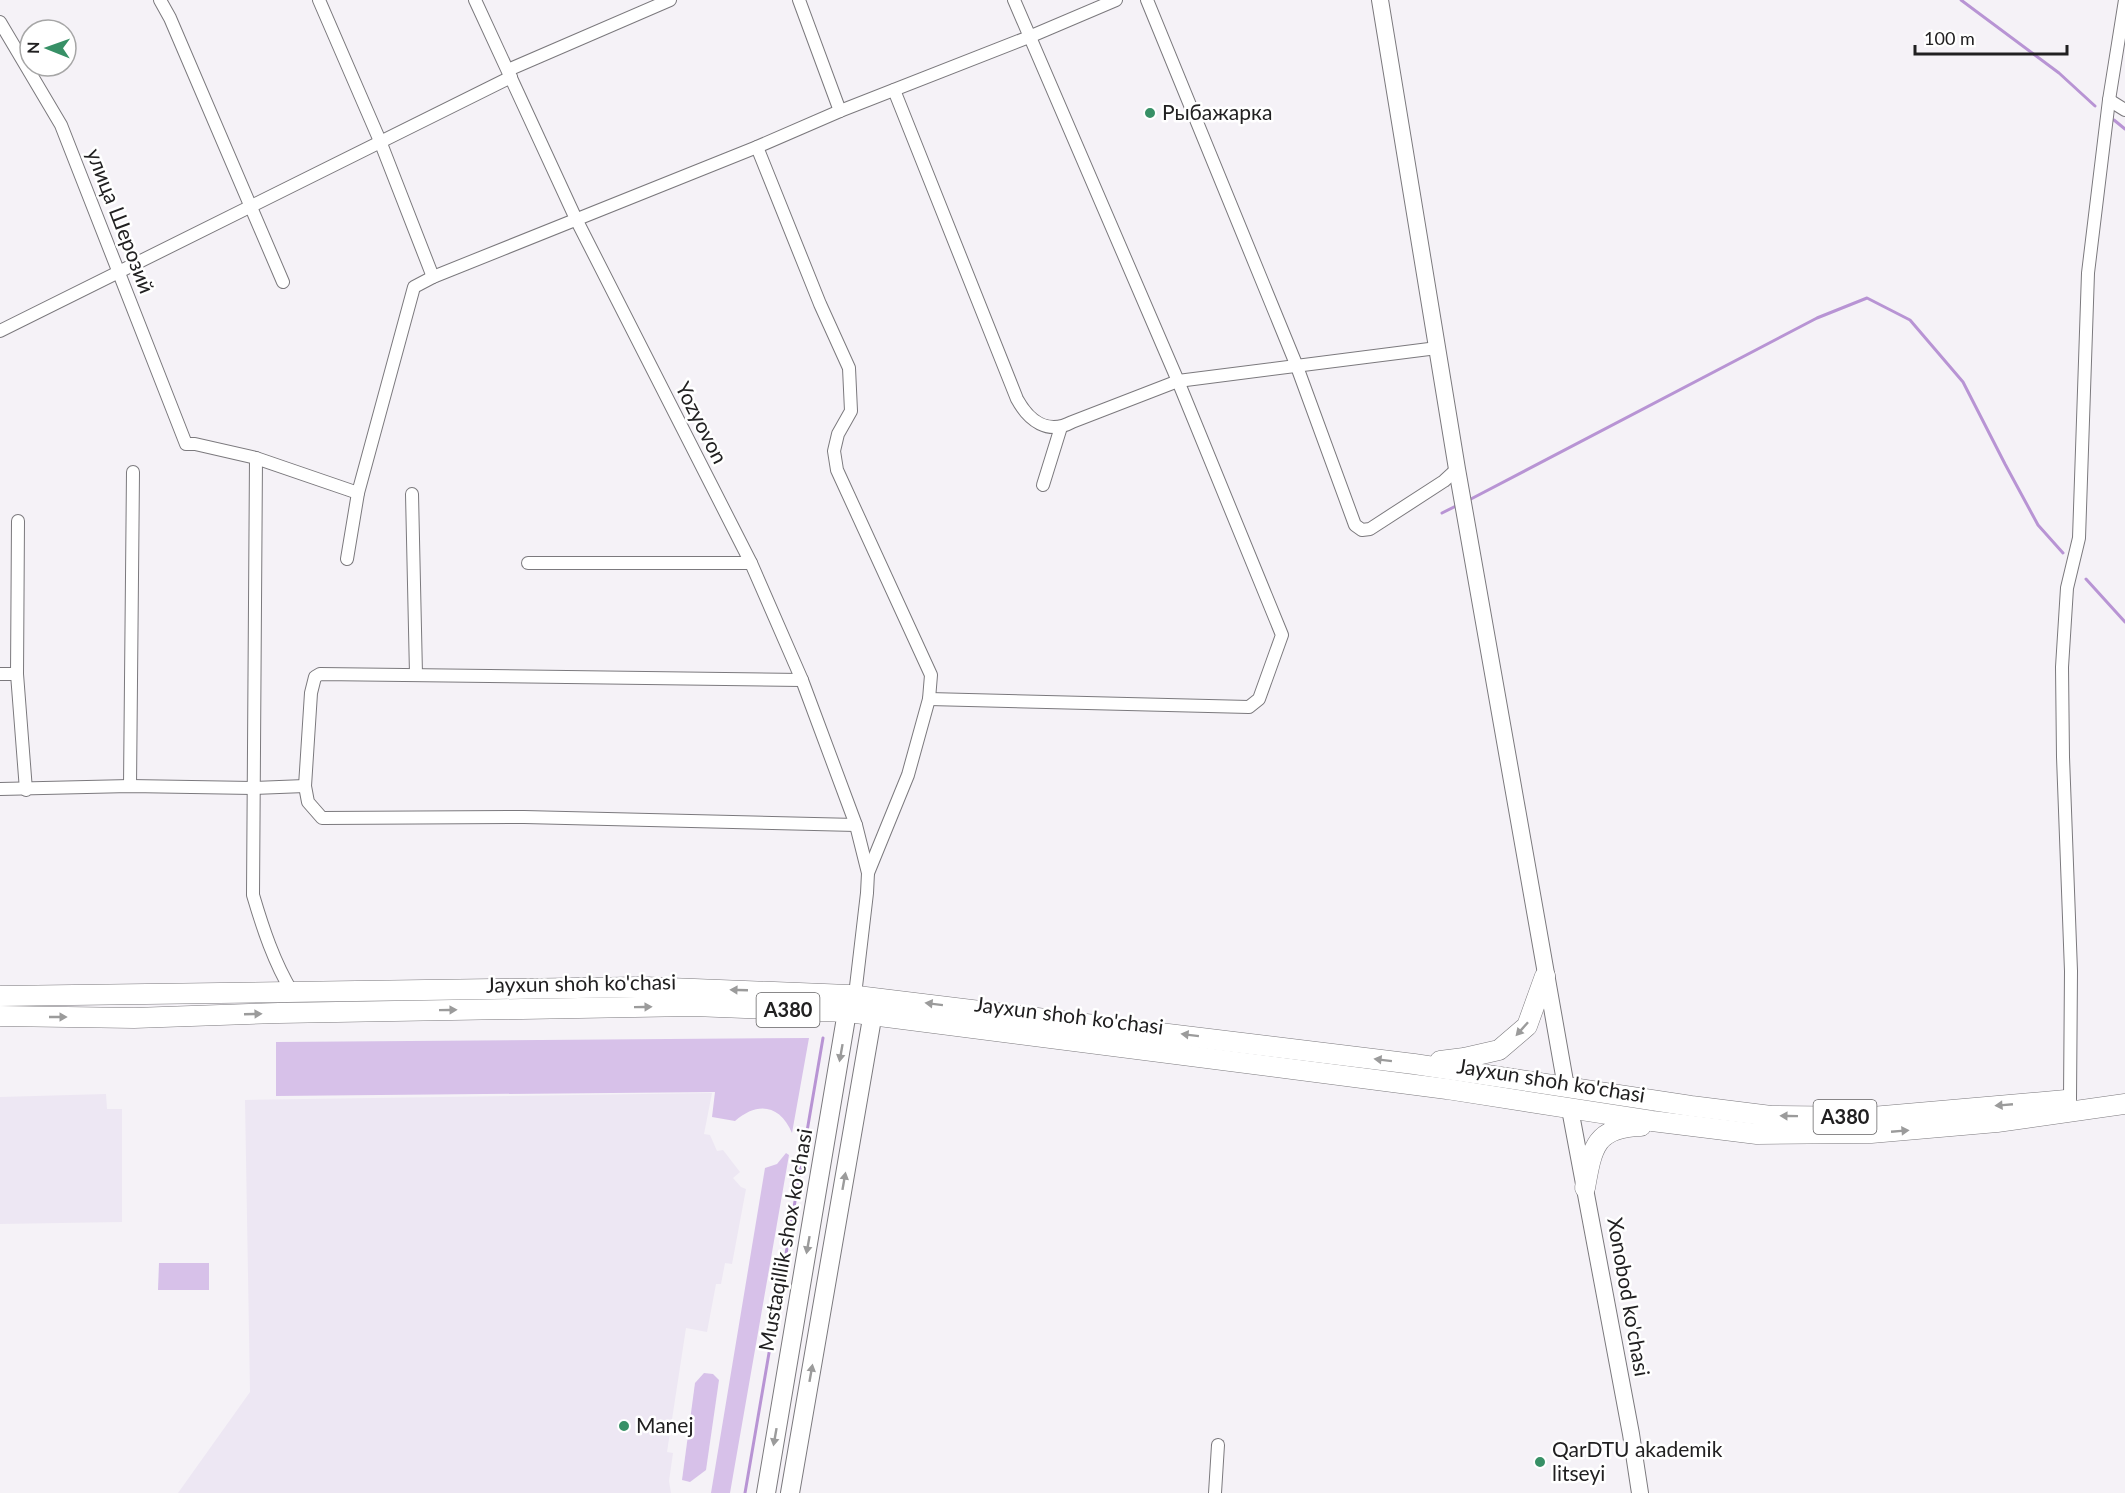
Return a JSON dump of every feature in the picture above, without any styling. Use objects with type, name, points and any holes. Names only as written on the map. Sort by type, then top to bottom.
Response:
[{"type":"highway","points":[[1414,1064],[1464,1059],[1499,1050],[1527,1026],[1545,976]]},
{"type":"highway","name":"Jayxun shoh ko'chasi","points":[[0,996],[644,987],[851,1001],[874,1007],[1570,1109],[1758,1134],[1871,1133],[1997,1122],[2125,1104]]},
{"type":"highway","name":"Jayxun shoh ko'chasi","points":[[0,1016],[134,1018],[851,1001]]},
{"type":"highway","name":"Jayxun shoh ko'chasi","points":[[874,1007],[1414,1064],[1771,1116],[1872,1117],[2070,1099],[2125,1091]]},
{"type":"highway","points":[[1585,1188],[1590,1158],[1600,1138],[1616,1128],[1692,1126]]},
{"type":"main road","points":[[1380,0],[1457,469],[1566,1087]]},
{"type":"main road","name":"Mustaqillik shox ko'chasi","points":[[766,1493],[851,1001]]},
{"type":"main road","points":[[790,1493],[874,1007]]},
{"type":"main road","name":"Xonobod ko'chasi","points":[[1570,1109],[1640,1493]]},
{"type":"street","points":[[160,0],[175,28],[283,282]]},
{"type":"street","points":[[319,0],[380,141],[433,277]]},
{"type":"street","name":"Yozyovon","points":[[476,0],[576,219],[751,562],[802,680],[856,825],[868,873]]},
{"type":"street","points":[[0,331],[252,206],[643,5],[670,0]]},
{"type":"street","points":[[799,0],[840,111]]},
{"type":"street","points":[[929,699],[1249,708],[1259,699],[1282,635],[1178,381],[1014,0]]},
{"type":"street","points":[[346,559],[358,494],[414,287],[433,277],[1116,0]]},
{"type":"street","points":[[1147,0],[1296,364],[1355,525],[1362,531],[1370,529],[1444,481],[1457,469]]},
{"type":"street","points":[[2070,1099],[2071,970],[2062,667],[2067,588],[2079,538],[2088,273],[2109,100],[2125,0]]},
{"type":"street","name":"улица Шерозий","points":[[0,22],[61,125],[186,444],[256,458]]},
{"type":"street","points":[[894,90],[1017,399],[1024,412],[1037,423],[1061,428],[1178,381],[1296,364],[1437,348]]},
{"type":"street","points":[[2109,100],[2125,110]]},
{"type":"street","points":[[757,147],[820,304],[849,368],[850,411],[838,434],[834,451],[837,470],[931,675],[929,699],[908,775],[868,873],[851,1001]]},
{"type":"street","points":[[1043,485],[1061,428]]},
{"type":"street","points":[[292,992],[281,973],[253,896],[256,458],[358,494]]},
{"type":"street","points":[[130,786],[133,472]]},
{"type":"street","points":[[412,494],[416,674]]},
{"type":"street","points":[[18,521],[17,674],[26,790]]},
{"type":"street","points":[[528,563],[751,562]]},
{"type":"street","points":[[0,674],[17,674]]},
{"type":"street","points":[[802,680],[320,674],[315,677],[311,693],[305,786],[308,802],[322,818],[524,817],[856,825]]},
{"type":"street","points":[[0,789],[305,786]]},
{"type":"street","points":[[1215,1493],[1218,1445]]},
{"type":"shaded area","points":[[809,1038],[792,1133],[781,1116],[768,1109],[752,1110],[735,1121],[712,1117],[715,1092],[276,1096],[276,1042]]},
{"type":"shaded area","points":[[712,1093],[704,1134],[710,1135],[717,1151],[723,1150],[740,1172],[733,1178],[746,1189],[732,1264],[725,1263],[721,1284],[716,1284],[707,1332],[686,1328],[667,1452],[673,1453],[669,1481],[671,1493],[178,1493],[250,1392],[245,1100]]},
{"type":"shaded area","points":[[106,1094],[107,1109],[122,1109],[122,1222],[0,1224],[0,1097]]},
{"type":"shaded area","points":[[786,1153],[789,1155],[730,1493],[711,1493],[765,1168],[777,1164]]},
{"type":"shaded area","points":[[159,1263],[209,1263],[209,1290],[158,1290]]},
{"type":"shaded area","points":[[704,1373],[713,1374],[719,1380],[706,1470],[690,1482],[682,1480],[695,1383]]},
{"type":"waterway","points":[[1961,0],[2059,73],[2095,106]]},
{"type":"waterway","points":[[2114,120],[2125,129]]},
{"type":"waterway","points":[[1469,500],[1817,318],[1867,298],[1910,320],[1963,382],[2038,525],[2063,553]]},
{"type":"waterway","points":[[1442,513],[1458,505]]},
{"type":"waterway","points":[[2086,579],[2125,622]]},
{"type":"waterway","points":[[745,1493],[823,1038]]},
{"type":"place","name":"Рыбажарка","points":[[1150,113]]},
{"type":"place","name":"Manej","points":[[624,1426]]},
{"type":"place","name":"QarDTU akademik litseyi","points":[[1540,1462]]}]
